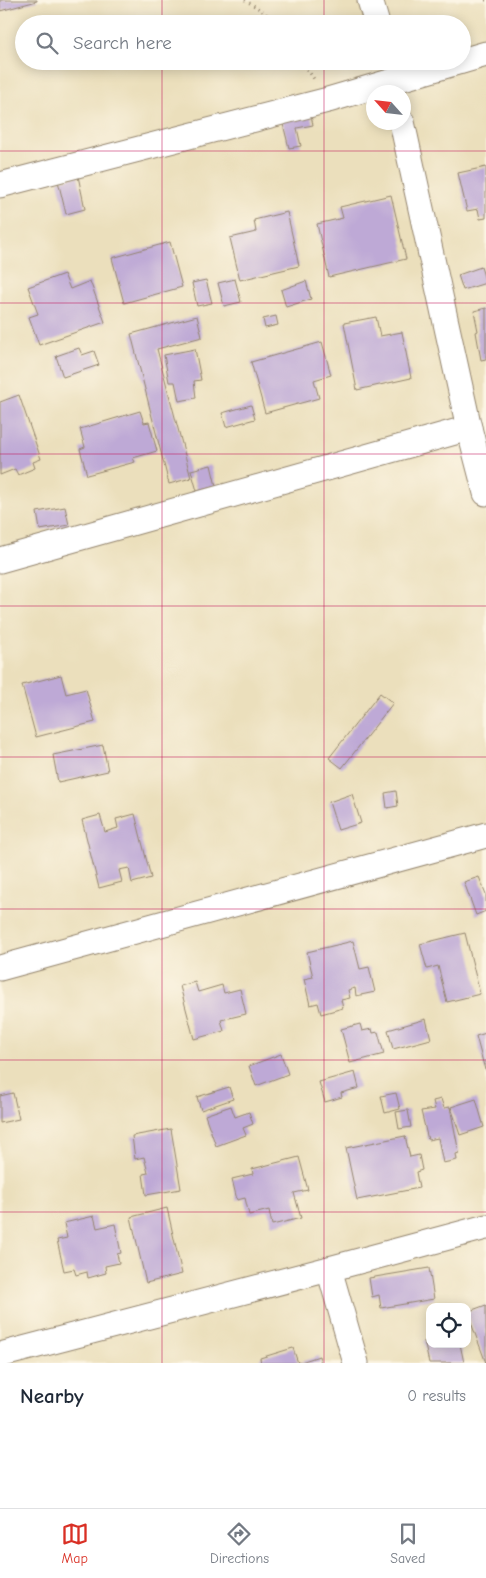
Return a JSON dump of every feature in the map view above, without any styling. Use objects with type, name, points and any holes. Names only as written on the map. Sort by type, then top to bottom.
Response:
[{"type":"street","points":[[370,0],[374,15]]},
{"type":"street","points":[[471,58],[486,54]]},
{"type":"street","points":[[0,185],[308,105],[392,78],[425,70]]},
{"type":"street","points":[[404,130],[468,428],[486,493]]},
{"type":"street","points":[[0,560],[468,428]]},
{"type":"street","points":[[0,968],[486,835]]},
{"type":"street","points":[[0,1354],[329,1269],[486,1226]]},
{"type":"street","points":[[329,1269],[356,1363]]},
{"type":"path","points":[[245,0],[267,15]]},
{"type":"building","points":[[0,0],[37,0],[37,1],[0,11]]},
{"type":"building","points":[[310,111],[313,125],[297,128],[301,146],[289,148],[282,120]]},
{"type":"building","points":[[486,167],[486,218],[480,219],[478,209],[467,211],[458,173]]},
{"type":"building","points":[[78,176],[85,209],[66,214],[58,181]]},
{"type":"building","points":[[391,195],[406,259],[329,277],[317,224],[343,218],[340,207]]},
{"type":"building","points":[[287,212],[299,266],[240,280],[230,238],[256,232],[254,220]]},
{"type":"building","points":[[170,242],[182,287],[124,303],[112,258]]},
{"type":"building","points":[[481,267],[486,283],[463,290],[458,275]]},
{"type":"building","points":[[64,274],[70,289],[90,281],[105,322],[39,345],[29,317],[38,314],[28,287]]},
{"type":"building","points":[[235,279],[241,302],[224,306],[218,283]]},
{"type":"building","points":[[206,280],[212,303],[197,306],[192,283]]},
{"type":"building","points":[[306,281],[311,299],[286,307],[281,290]]},
{"type":"building","points":[[486,308],[486,359],[481,360],[474,311]]},
{"type":"building","points":[[197,316],[202,337],[157,349],[191,478],[169,484],[131,334]]},
{"type":"building","points":[[276,316],[278,325],[265,328],[263,319]]},
{"type":"building","points":[[376,317],[380,336],[402,332],[411,378],[357,390],[344,323]]},
{"type":"building","points":[[322,342],[331,375],[314,380],[319,398],[265,413],[251,362]]},
{"type":"building","points":[[79,348],[82,355],[94,351],[99,365],[63,377],[56,356]]},
{"type":"building","points":[[195,349],[201,380],[194,381],[196,398],[179,401],[175,382],[169,382],[164,355]]},
{"type":"building","points":[[19,395],[41,459],[33,462],[35,468],[18,475],[15,469],[0,475],[0,402]]},
{"type":"building","points":[[251,405],[255,419],[226,427],[222,413]]},
{"type":"building","points":[[140,411],[144,423],[149,422],[157,451],[133,458],[135,462],[87,475],[80,449],[85,447],[80,429]]},
{"type":"building","points":[[211,465],[216,486],[197,491],[191,470]]},
{"type":"building","points":[[65,507],[69,525],[40,530],[37,512]]},
{"type":"building","points":[[61,675],[66,694],[86,689],[95,722],[36,737],[22,685]]},
{"type":"building","points":[[380,693],[393,703],[342,768],[329,758]]},
{"type":"building","points":[[103,745],[108,771],[58,782],[53,755]]},
{"type":"building","points":[[396,791],[398,806],[387,808],[385,793]]},
{"type":"building","points":[[352,794],[361,823],[338,830],[329,802]]},
{"type":"building","points":[[135,814],[151,878],[132,883],[129,868],[119,870],[122,882],[99,888],[82,820],[100,815],[105,832],[118,828],[116,819]]},
{"type":"building","points":[[479,877],[486,894],[486,911],[476,915],[464,882]]},
{"type":"building","points":[[465,933],[480,994],[447,1002],[438,966],[427,969],[420,944]]},
{"type":"building","points":[[353,941],[360,969],[369,967],[375,992],[356,996],[355,988],[348,990],[350,998],[341,1000],[343,1008],[321,1014],[318,1003],[310,1005],[304,979],[313,977],[307,952]]},
{"type":"building","points":[[195,982],[198,992],[222,985],[224,993],[240,989],[246,1014],[221,1020],[224,1031],[194,1039],[180,986]]},
{"type":"building","points":[[426,1019],[431,1039],[393,1049],[388,1030]]},
{"type":"building","points":[[360,1024],[362,1031],[372,1029],[373,1033],[378,1032],[384,1054],[350,1063],[341,1029]]},
{"type":"building","points":[[486,1033],[486,1070],[485,1070],[476,1036]]},
{"type":"building","points":[[281,1054],[288,1074],[256,1086],[249,1066]]},
{"type":"building","points":[[355,1072],[359,1088],[341,1093],[342,1097],[325,1102],[319,1082]]},
{"type":"building","points":[[229,1087],[233,1099],[201,1110],[197,1097]]},
{"type":"building","points":[[13,1093],[19,1119],[0,1123],[0,1096]]},
{"type":"building","points":[[396,1093],[400,1109],[385,1113],[381,1096]]},
{"type":"building","points":[[441,1099],[444,1108],[450,1107],[459,1153],[456,1154],[457,1160],[443,1163],[438,1138],[428,1140],[421,1111],[435,1109],[433,1101]]},
{"type":"building","points":[[476,1099],[484,1127],[460,1135],[451,1107]]},
{"type":"building","points":[[231,1106],[235,1117],[249,1112],[253,1124],[243,1128],[246,1135],[216,1146],[205,1115]]},
{"type":"building","points":[[408,1110],[411,1127],[399,1129],[396,1112]]},
{"type":"building","points":[[171,1129],[181,1189],[146,1195],[143,1174],[148,1173],[144,1157],[135,1159],[132,1136]]},
{"type":"building","points":[[405,1136],[410,1157],[419,1155],[422,1170],[416,1172],[419,1188],[357,1200],[346,1148]]},
{"type":"building","points":[[299,1157],[308,1190],[294,1193],[301,1218],[272,1225],[269,1210],[249,1215],[245,1198],[237,1200],[232,1179],[253,1174],[252,1169]]},
{"type":"building","points":[[167,1208],[182,1274],[146,1283],[131,1217]]},
{"type":"building","points":[[94,1216],[97,1228],[115,1224],[121,1253],[117,1254],[119,1263],[105,1266],[106,1273],[88,1278],[87,1272],[76,1275],[74,1269],[64,1271],[57,1240],[67,1238],[64,1223]]},
{"type":"building","points":[[429,1268],[434,1299],[381,1308],[379,1295],[372,1297],[369,1278]]},
{"type":"building","points":[[486,1305],[486,1363],[471,1323],[471,1311]]},
{"type":"building","points":[[424,1341],[426,1341],[426,1348],[461,1348],[464,1363],[429,1363]]},
{"type":"building","points":[[293,1348],[298,1363],[261,1363],[260,1358]]},
{"type":"building","points":[[319,1356],[321,1363],[298,1363]]}]
